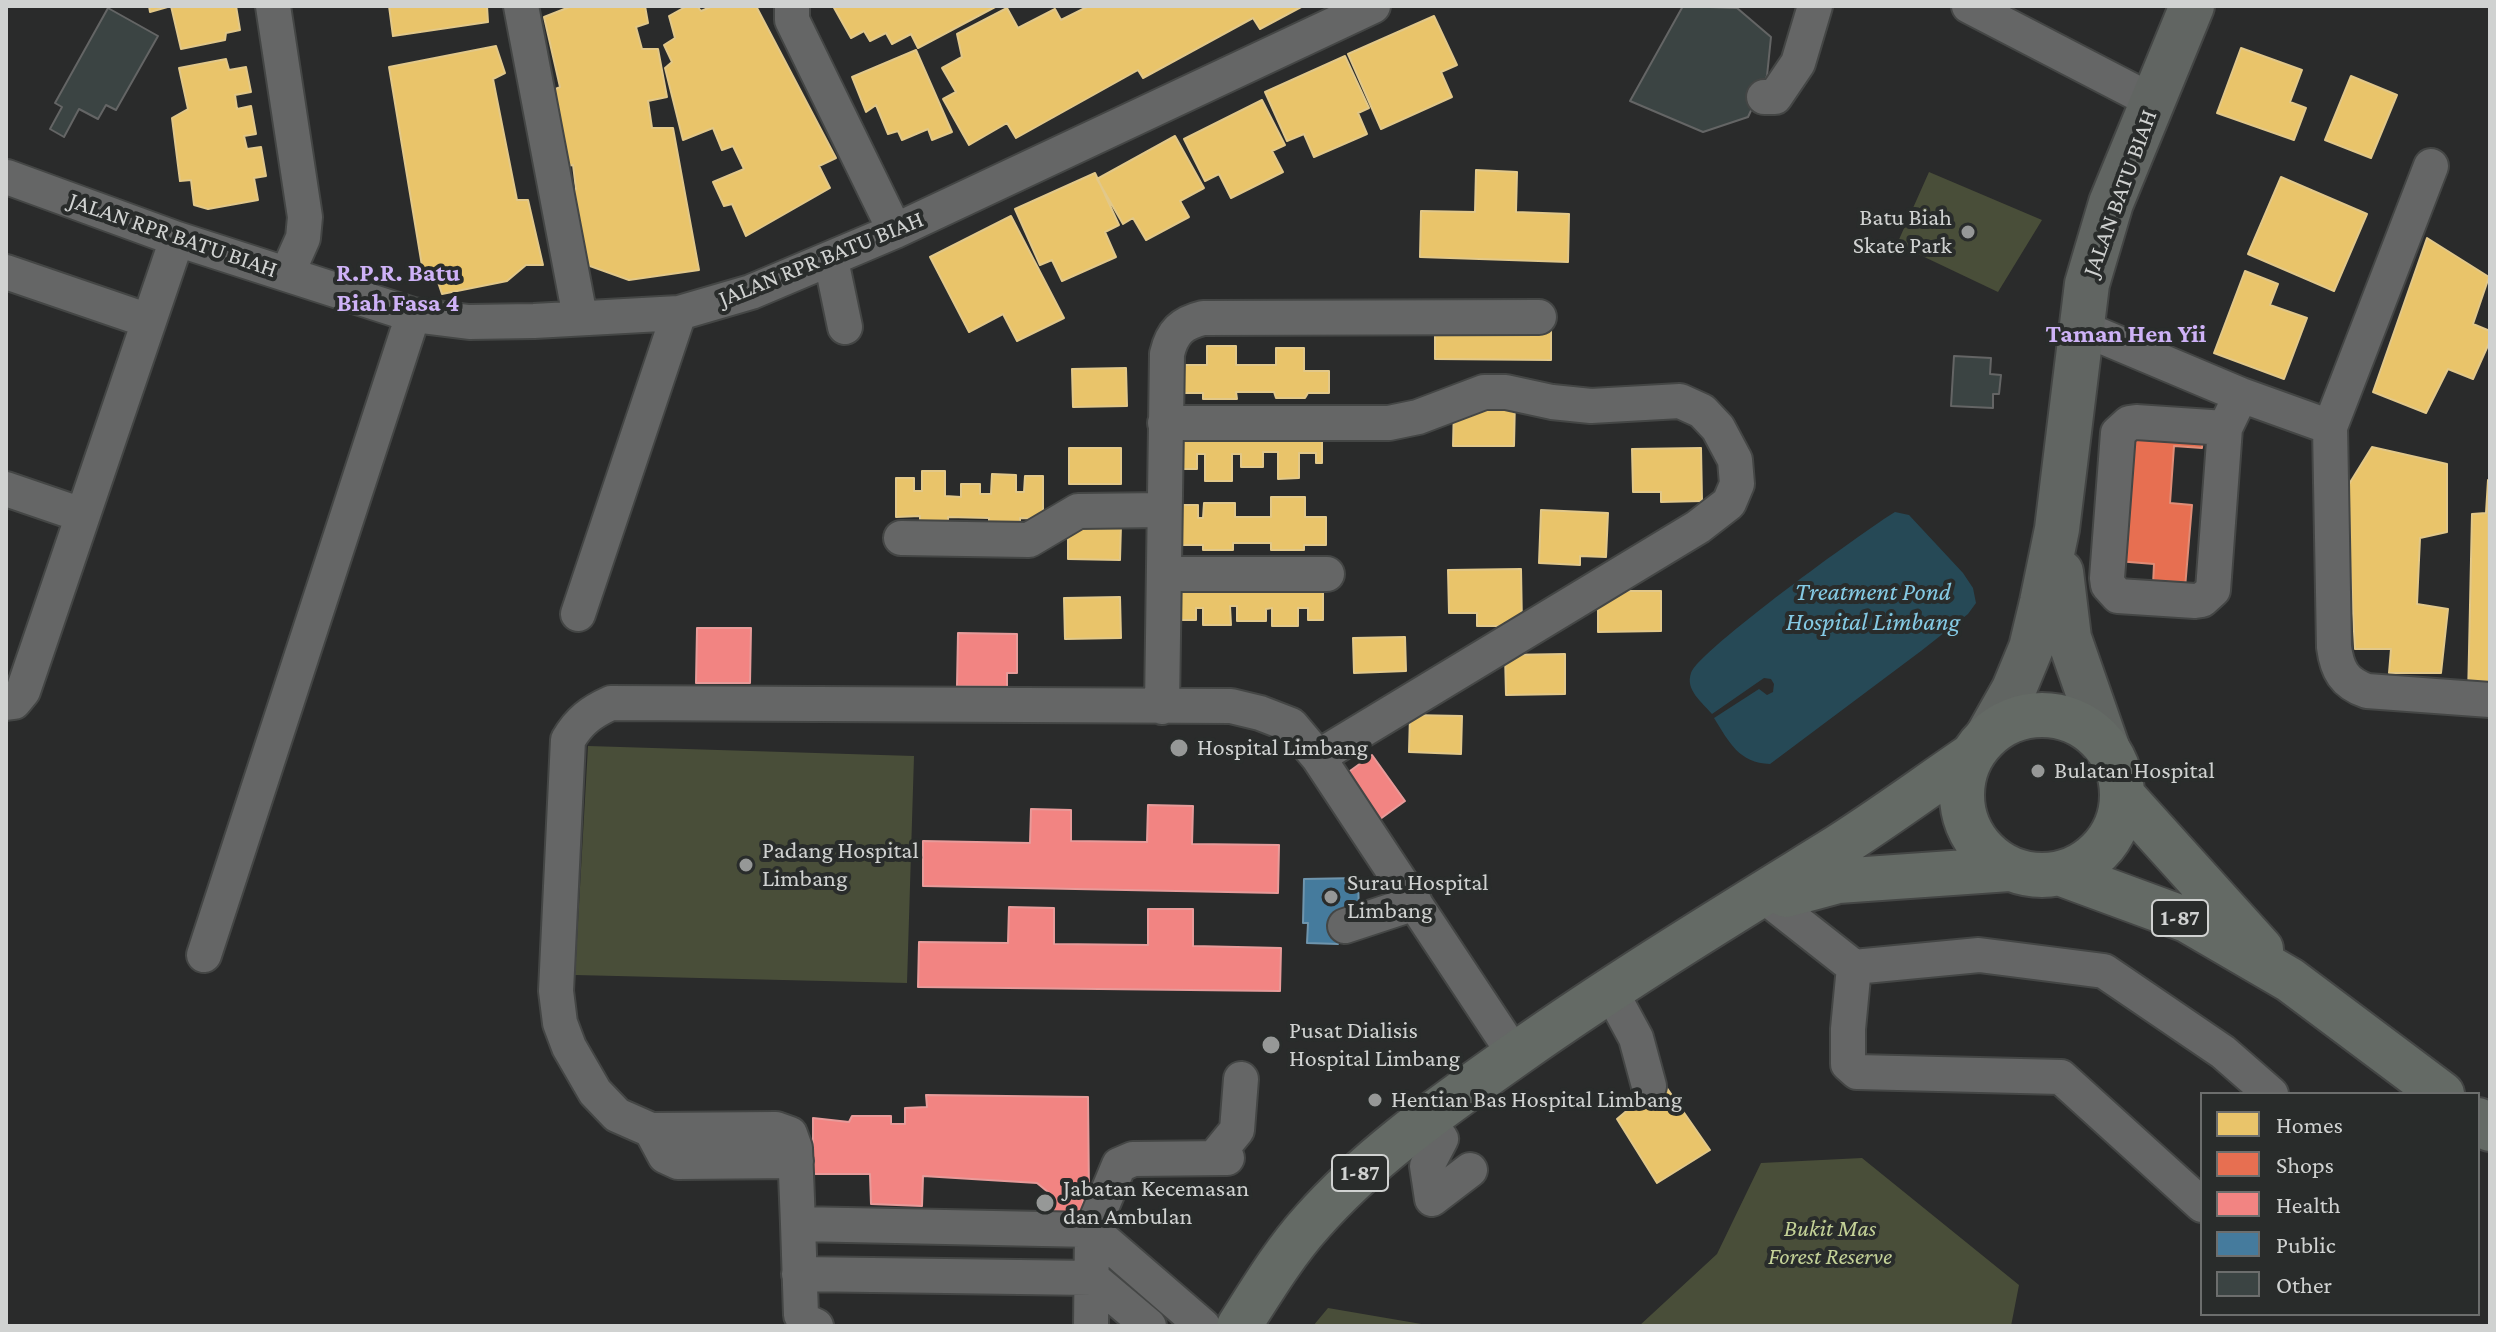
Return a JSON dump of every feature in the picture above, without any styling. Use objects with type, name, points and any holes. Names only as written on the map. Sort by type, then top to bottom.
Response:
[{"type":"highway","points":[[2037,715],[2064,717],[2088,729],[2107,747],[2120,770],[2123,796],[2119,822],[2106,846],[2086,863],[2062,874],[2035,876],[2009,869],[1987,854],[1971,833],[1962,808],[1962,781],[1979,745],[2011,721],[2037,715]]},
{"type":"highway","name":"1-87","points":[[1239,1326],[1312,1222],[1360,1173],[1426,1118],[1610,990],[1750,906],[1979,745]]},
{"type":"highway","name":"1-87","points":[[2123,796],[2290,980]]},
{"type":"highway","name":"1-87","points":[[1750,906],[1838,881],[2009,869]]},
{"type":"highway","name":"1-87","points":[[2062,874],[2187,920],[2290,980],[2439,1092]]},
{"type":"main road","name":"JALAN BATU BIAH","points":[[2057,529],[2087,284],[2111,203],[2192,6]]},
{"type":"main road","points":[[1979,745],[2014,689],[2031,648],[2057,529]]},
{"type":"main road","points":[[2057,529],[2069,638],[2107,747]]},
{"type":"street","points":[[273,6],[305,217],[303,238],[287,274]]},
{"type":"street","points":[[521,6],[580,317]]},
{"type":"street","points":[[792,6],[792,20],[895,231]]},
{"type":"street","name":"JALAN RPR BATU BIAH","points":[[7,177],[177,239],[413,315],[469,322],[679,313],[751,292],[831,260],[1373,6]]},
{"type":"street","points":[[1764,97],[1775,97],[1798,63],[1815,6]]},
{"type":"street","points":[[1969,6],[2152,101]]},
{"type":"street","points":[[2431,166],[2330,427],[2334,647],[2336,664],[2343,678],[2367,691],[2490,700]]},
{"type":"street","points":[[6,703],[14,702],[23,691],[177,239]]},
{"type":"street","points":[[831,260],[845,327]]},
{"type":"street","points":[[6,272],[149,321]]},
{"type":"street","points":[[578,614],[679,313]]},
{"type":"street","points":[[204,955],[413,315]]},
{"type":"street","points":[[1162,707],[1167,354],[1170,341],[1178,329],[1190,321],[1203,318],[1539,317]]},
{"type":"street","points":[[2082,328],[2241,395],[2330,427]]},
{"type":"street","points":[[1165,423],[1389,423],[1418,417],[1484,392],[1506,392],[1591,406],[1680,401],[1702,411],[1718,428],[1735,460],[1737,484],[1729,503],[1698,527],[1318,757]]},
{"type":"street","points":[[2225,428],[2129,423],[2122,427],[2116,440],[2107,578],[2112,591],[2125,598],[2202,600],[2213,590],[2225,428],[2241,395]]},
{"type":"street","points":[[2063,470],[2114,476]]},
{"type":"street","points":[[6,489],[82,515]]},
{"type":"street","points":[[901,538],[1029,540],[1078,511],[1164,510]]},
{"type":"street","points":[[1164,574],[1327,574]]},
{"type":"street","points":[[816,1326],[805,1321],[801,1315],[794,1141],[784,1131],[651,1130],[617,1115],[595,1092],[569,1047],[560,1023],[556,991],[568,740],[577,725],[591,712],[611,703],[1231,706],[1291,725],[1318,757],[1515,1055]]},
{"type":"street","points":[[1345,926],[1415,903]]},
{"type":"street","points":[[1750,906],[1854,967],[1979,955],[2104,971],[2223,1052],[2269,1092]]},
{"type":"street","points":[[1854,967],[1848,1029],[1848,1064],[1851,1069],[1857,1072],[2061,1077],[2200,1203]]},
{"type":"street","points":[[1610,990],[1636,1038],[1649,1086]]},
{"type":"street","points":[[1091,1326],[1092,1230],[1115,1172],[1125,1161],[1221,1158],[1237,1130],[1241,1079]]},
{"type":"street","points":[[1426,1118],[1441,1139],[1427,1166],[1432,1199],[1470,1170]]},
{"type":"street","points":[[798,1224],[1092,1230],[1203,1326]]},
{"type":"street","points":[[799,1274],[1092,1278],[1149,1326]]},
{"type":"green space","name":"Batu Biah Skate Park","points":[[1929,172],[2042,220],[1998,292],[1897,244]]},
{"type":"green space","name":"Padang Hospital Limbang","points":[[588,746],[914,756],[907,983],[575,975]]},
{"type":"green space","name":"Bukit Mas Forest Reserve","points":[[1862,1158],[2019,1285],[2011,1326],[1639,1326],[1717,1254],[1761,1163]]},
{"type":"green space","points":[[1328,1308],[1433,1326],[1313,1326]]},
{"type":"water","name":"Treatment Pond Hospital Limbang","points":[[1895,512],[1909,515],[1963,573],[1973,588],[1976,603],[1968,614],[1921,651],[1770,764],[1750,760],[1730,743],[1714,718],[1759,689],[1767,695],[1773,692],[1771,679],[1764,678],[1712,714],[1692,690],[1691,673],[1751,617]]},
{"type":"building: Homes","points":[[149,6],[171,6],[150,12]]},
{"type":"building: Homes","points":[[171,6],[236,6],[240,30],[226,33],[225,40],[181,49]]},
{"type":"building: Homes","points":[[389,6],[487,6],[488,22],[393,36]]},
{"type":"building: Homes","points":[[572,6],[645,6],[648,23],[636,27],[642,49],[658,49],[667,97],[648,101],[652,128],[673,128],[699,270],[629,280],[576,261],[564,195],[576,189],[573,165],[558,168],[547,93],[560,87],[544,17]]},
{"type":"building: Homes","points":[[687,6],[697,6],[701,11],[713,6],[756,6],[836,158],[819,166],[830,188],[746,236],[732,204],[724,206],[713,182],[744,169],[733,146],[722,150],[713,128],[683,140],[665,68],[672,62],[664,45],[675,38],[669,16]]},
{"type":"building: Homes","points":[[833,6],[997,6],[918,48],[911,34],[892,44],[886,33],[870,41],[864,31],[851,38]]},
{"type":"building: Homes","points":[[1089,6],[1303,6],[1260,29],[1253,18],[1143,78],[1138,70],[1016,138],[1007,123],[969,145],[943,99],[956,92],[942,68],[962,57],[957,34],[1007,8],[1018,28],[1055,9],[1061,20]]},
{"type":"building: Homes","points":[[1434,16],[1457,65],[1441,72],[1452,97],[1381,129],[1348,54]]},
{"type":"building: Homes","points":[[496,46],[505,73],[493,79],[517,200],[528,200],[543,265],[526,265],[507,281],[442,294],[436,276],[424,278],[389,67]]},
{"type":"building: Homes","points":[[2241,48],[2302,70],[2290,102],[2306,108],[2294,140],[2217,113]]},
{"type":"building: Homes","points":[[916,50],[952,132],[932,140],[928,129],[902,140],[898,131],[888,134],[876,105],[866,112],[852,77]]},
{"type":"building: Homes","points":[[1345,56],[1369,108],[1358,113],[1367,134],[1314,157],[1304,134],[1287,141],[1265,92]]},
{"type":"building: Homes","points":[[226,59],[229,70],[246,67],[251,92],[235,95],[237,109],[251,106],[256,134],[244,136],[247,149],[261,147],[266,176],[254,178],[258,200],[208,209],[194,205],[191,180],[180,181],[172,118],[188,109],[179,68]]},
{"type":"building: Homes","points":[[2351,76],[2397,95],[2371,158],[2325,140]]},
{"type":"building: Homes","points":[[1262,100],[1285,145],[1272,151],[1283,172],[1231,198],[1219,174],[1205,181],[1184,139]]},
{"type":"building: Homes","points":[[1175,136],[1204,188],[1180,201],[1189,217],[1146,240],[1133,218],[1123,224],[1097,179]]},
{"type":"building: Homes","points":[[1476,170],[1517,172],[1516,212],[1569,214],[1568,262],[1420,257],[1421,211],[1475,212]]},
{"type":"building: Homes","points":[[1095,173],[1119,225],[1105,232],[1116,257],[1062,281],[1052,260],[1040,265],[1015,209]]},
{"type":"building: Homes","points":[[2281,177],[2367,214],[2334,291],[2248,254]]},
{"type":"building: Homes","points":[[1011,216],[1064,318],[1017,341],[1003,314],[969,332],[930,257]]},
{"type":"building: Homes","points":[[2427,238],[2489,277],[2473,324],[2490,331],[2490,341],[2473,379],[2448,369],[2426,413],[2373,392]]},
{"type":"building: Homes","points":[[2245,271],[2278,284],[2270,305],[2307,318],[2284,379],[2214,353]]},
{"type":"building: Homes","points":[[1435,324],[1551,324],[1551,360],[1435,359]]},
{"type":"building: Homes","points":[[1207,346],[1236,346],[1236,365],[1276,365],[1276,348],[1304,348],[1304,371],[1329,371],[1329,393],[1308,393],[1305,398],[1276,398],[1274,392],[1236,392],[1237,399],[1203,399],[1203,393],[1183,393],[1182,365],[1207,365]]},
{"type":"building: Homes","points":[[1126,368],[1127,406],[1073,407],[1072,369]]},
{"type":"building: Homes","points":[[1515,398],[1514,446],[1453,446],[1454,405]]},
{"type":"building: Homes","points":[[1181,431],[1322,438],[1322,463],[1316,463],[1316,453],[1299,453],[1299,478],[1278,479],[1278,452],[1263,452],[1263,467],[1241,467],[1241,454],[1232,454],[1232,481],[1205,481],[1205,454],[1197,454],[1197,469],[1180,469]]},
{"type":"building: Homes","points":[[2372,447],[2447,464],[2447,532],[2420,538],[2417,604],[2448,609],[2441,673],[2389,673],[2391,649],[2355,649],[2346,489]]},
{"type":"building: Homes","points":[[1069,448],[1121,448],[1121,484],[1069,484]]},
{"type":"building: Homes","points":[[1701,448],[1702,501],[1661,502],[1661,492],[1633,492],[1632,449]]},
{"type":"building: Homes","points":[[922,471],[945,471],[945,496],[961,497],[961,484],[980,484],[980,494],[991,494],[992,474],[1016,475],[1016,492],[1024,492],[1025,476],[1043,476],[1043,519],[1020,518],[1020,526],[989,525],[989,518],[948,517],[948,524],[920,525],[920,516],[896,517],[896,478],[914,478],[914,491],[922,491]]},
{"type":"building: Homes","points":[[2488,480],[2490,693],[2468,697],[2472,514],[2486,513]]},
{"type":"building: Homes","points":[[1271,497],[1305,497],[1305,517],[1326,517],[1326,545],[1304,545],[1304,550],[1271,550],[1271,543],[1233,543],[1233,550],[1203,550],[1203,545],[1180,545],[1180,505],[1198,505],[1198,518],[1203,518],[1204,503],[1235,503],[1235,517],[1271,517]]},
{"type":"building: Homes","points":[[1541,510],[1608,513],[1606,557],[1580,556],[1580,565],[1539,563]]},
{"type":"building: Homes","points":[[1068,524],[1121,525],[1120,560],[1068,559]]},
{"type":"building: Homes","points":[[1521,569],[1522,626],[1477,626],[1477,613],[1449,613],[1448,570]]},
{"type":"building: Homes","points":[[1180,582],[1323,585],[1323,620],[1308,620],[1308,608],[1298,608],[1298,626],[1272,626],[1272,608],[1266,609],[1266,621],[1237,621],[1237,606],[1230,606],[1231,625],[1203,625],[1203,608],[1196,608],[1196,620],[1180,620]]},
{"type":"building: Homes","points":[[1598,591],[1661,591],[1661,631],[1598,632]]},
{"type":"building: Homes","points":[[1120,597],[1121,638],[1065,639],[1064,598]]},
{"type":"building: Homes","points":[[1405,637],[1406,671],[1354,673],[1353,638]]},
{"type":"building: Homes","points":[[1565,654],[1565,694],[1506,695],[1505,655]]},
{"type":"building: Homes","points":[[1410,715],[1462,716],[1461,754],[1409,752]]},
{"type":"building: Homes","points":[[1662,1081],[1710,1150],[1657,1183],[1617,1119]]},
{"type":"building: Shops","points":[[2135,430],[2203,435],[2202,448],[2174,446],[2170,503],[2192,505],[2185,588],[2153,585],[2154,564],[2117,561]]},
{"type":"building: Health","points":[[697,628],[751,628],[750,683],[696,683]]},
{"type":"building: Health","points":[[958,633],[1017,634],[1017,673],[1007,673],[1007,687],[957,686]]},
{"type":"building: Health","points":[[1372,755],[1405,801],[1376,822],[1343,776]]},
{"type":"building: Health","points":[[1148,805],[1193,806],[1192,844],[1279,845],[1278,893],[923,886],[923,841],[1030,843],[1031,809],[1071,810],[1071,841],[1147,842]]},
{"type":"building: Health","points":[[1009,907],[1054,908],[1054,944],[1148,945],[1148,909],[1193,909],[1193,946],[1281,948],[1280,991],[918,987],[919,942],[1008,943]]},
{"type":"building: Health","points":[[926,1095],[1088,1097],[1089,1196],[1083,1196],[1083,1229],[1053,1227],[1054,1197],[1037,1183],[923,1176],[922,1206],[871,1204],[870,1174],[813,1174],[813,1118],[849,1122],[852,1116],[891,1116],[891,1124],[905,1124],[905,1108],[927,1107]]},
{"type":"building: Public","name":"Surau Hospital Limbang","points":[[1358,878],[1359,914],[1339,920],[1338,944],[1307,943],[1308,923],[1303,923],[1304,879]]},
{"type":"building: Other","points":[[1683,6],[1737,8],[1771,37],[1767,76],[1748,117],[1703,132],[1630,101]]},
{"type":"building: Other","points":[[108,8],[158,36],[116,110],[106,105],[98,119],[79,109],[64,137],[50,129],[62,107],[55,103]]},
{"type":"building: Other","points":[[1954,356],[1991,358],[1990,374],[2001,375],[1999,394],[1993,394],[1993,408],[1951,406]]},
{"type":"place","name":"Batu Biah Skate Park","points":[[1968,232]]},
{"type":"place","name":"Hospital Limbang","points":[[1179,748]]},
{"type":"place","name":"Bulatan Hospital","points":[[2038,771]]},
{"type":"place","name":"Padang Hospital Limbang","points":[[746,865]]},
{"type":"place","name":"Surau Hospital Limbang","points":[[1331,897]]},
{"type":"place","name":"Pusat Dialisis Hospital Limbang","points":[[1271,1045]]},
{"type":"place","name":"Hentian Bas Hospital Limbang","points":[[1375,1100]]},
{"type":"place","name":"Jabatan Kecemasan dan Ambulan","points":[[1045,1203]]},
{"type":"district","name":"R.P.R. Batu Biah Fasa 4","points":[[398,288]]},
{"type":"district","name":"Taman Hen Yii","points":[[2126,334]]}]
